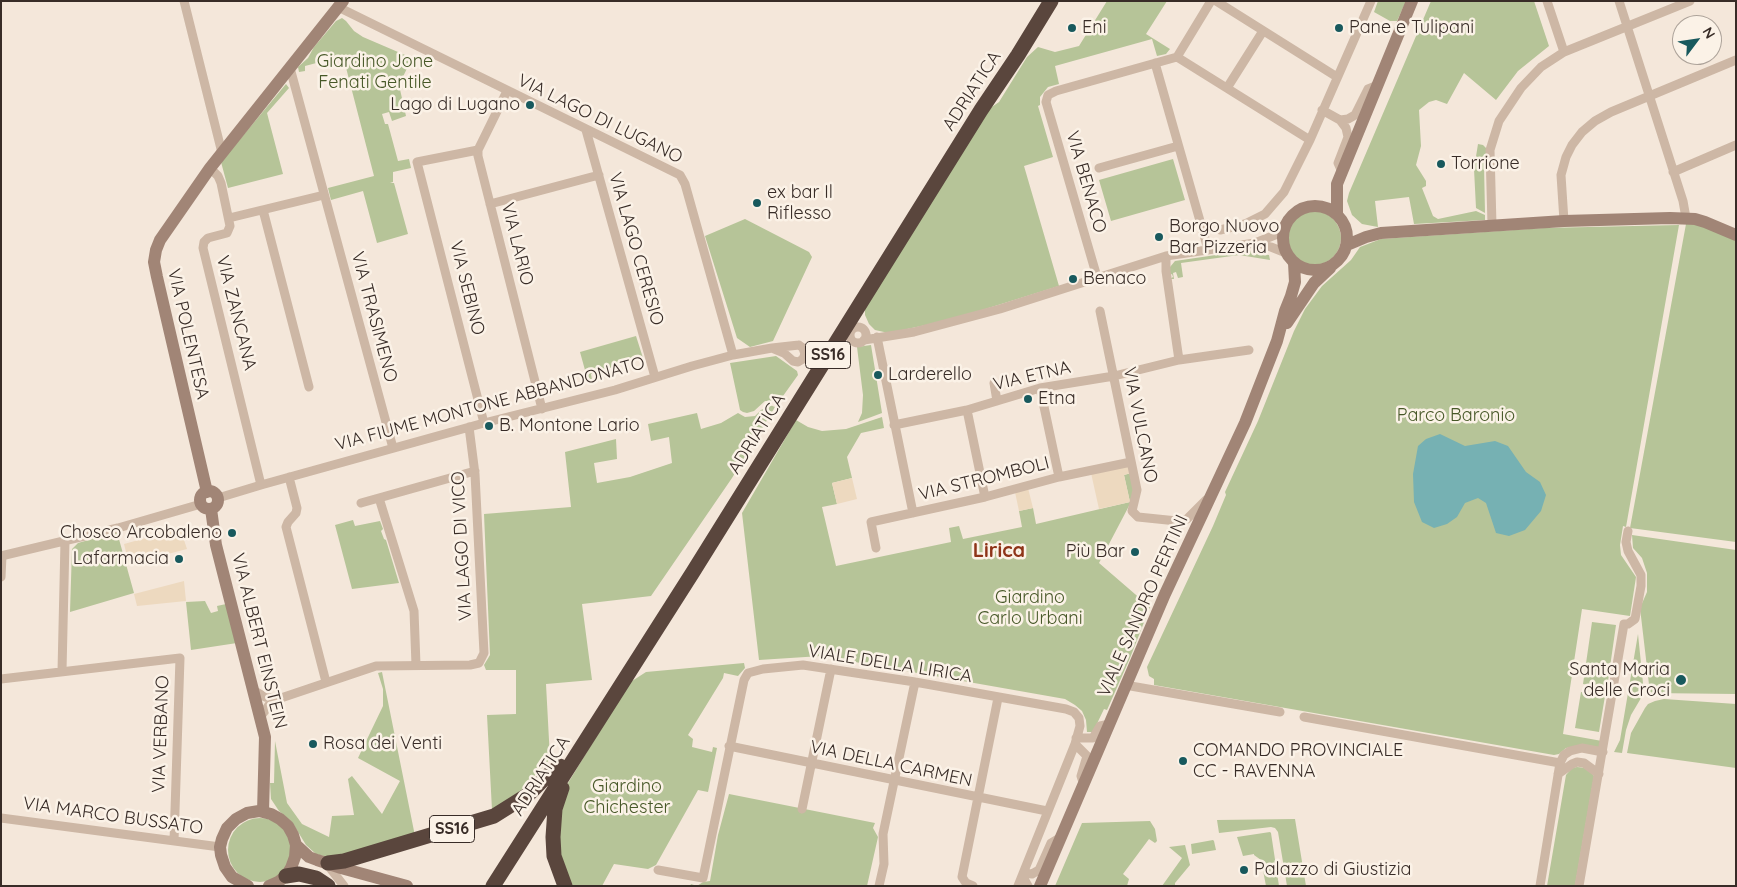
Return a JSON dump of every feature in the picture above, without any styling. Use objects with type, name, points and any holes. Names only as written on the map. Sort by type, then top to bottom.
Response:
[{"type":"highway","name":"ADRIATICA","points":[[493,886],[563,768],[1039,1]]},
{"type":"highway","name":"ADRIATICA","points":[[484,886],[688,580],[970,126],[1051,1]]},
{"type":"highway","name":"SS16","points":[[333,866],[494,816],[529,794],[546,776],[563,768],[563,786],[555,809],[553,838],[554,856],[565,886]]},
{"type":"highway","points":[[288,872],[316,878],[328,886]]},
{"type":"street","points":[[184,1],[222,153]]},
{"type":"street","points":[[1208,249],[1155,63],[1177,57],[1211,1]]},
{"type":"street","points":[[1216,1],[1337,77]]},
{"type":"street","points":[[1220,230],[1245,224],[1265,214],[1284,192],[1310,140],[1371,1]]},
{"type":"street","points":[[864,335],[877,337],[914,332],[981,314],[1166,256],[1255,243],[1274,235],[1299,210],[1315,206],[1325,199],[1340,178],[1412,1]]},
{"type":"street","points":[[1547,1],[1564,52]]},
{"type":"street","points":[[1619,1],[1683,201],[1686,218]]},
{"type":"street","points":[[1492,225],[1490,150],[1500,121],[1521,88],[1541,68],[1564,52],[1690,1]]},
{"type":"street","name":"VIA POLENTESA","points":[[209,501],[154,262],[156,250],[160,240],[210,168],[341,4]]},
{"type":"street","name":"VIA LAGO DI LUGANO","points":[[341,4],[507,91],[676,172],[683,179],[733,355]]},
{"type":"street","points":[[1227,88],[1263,31]]},
{"type":"street","points":[[1177,57],[1310,140]]},
{"type":"street","points":[[1564,221],[1561,174],[1572,145],[1582,132],[1595,121],[1611,112],[1736,60]]},
{"type":"street","name":"VIA BENACO","points":[[1096,277],[1046,102],[1048,96],[1056,91],[1155,63]]},
{"type":"street","name":"VIA TRASIMENO","points":[[290,68],[393,448]]},
{"type":"street","points":[[1340,120],[1348,120],[1355,115],[1368,89],[1378,85]]},
{"type":"street","points":[[478,150],[507,91]]},
{"type":"street","points":[[1322,110],[1340,120],[1346,128],[1348,136],[1338,163],[1340,178],[1337,214]]},
{"type":"street","name":"VIA LAGO CERESIO","points":[[586,130],[655,377]]},
{"type":"street","points":[[1673,172],[1736,145]]},
{"type":"street","points":[[1099,168],[1178,146]]},
{"type":"street","name":"VIA SEBINO","points":[[478,150],[417,162],[484,423]]},
{"type":"street","name":"VIA LARIO","points":[[478,150],[479,163],[542,409]]},
{"type":"street","points":[[210,168],[218,176],[221,183],[229,218],[324,194]]},
{"type":"street","points":[[490,204],[599,175]]},
{"type":"street","points":[[1255,243],[1271,247],[1290,258],[1302,268],[1312,271],[1331,267],[1344,254],[1347,245],[1345,226],[1337,214],[1323,207],[1315,206]]},
{"type":"street","points":[[263,210],[309,387]]},
{"type":"street","name":"VIA ZANCANA","points":[[229,218],[230,226],[226,233],[208,238],[204,242],[203,248],[260,485]]},
{"type":"street","points":[[1345,226],[1355,230],[1381,233],[1564,221],[1686,218],[1705,222],[1736,235]]},
{"type":"street","points":[[1287,222],[1283,232],[1283,243],[1290,258]]},
{"type":"street","points":[[1347,245],[1381,233]]},
{"type":"street","points":[[1166,256],[1166,270],[1179,360]]},
{"type":"street","name":"VIALE SANDRO PERTINI","points":[[1040,886],[1165,594],[1245,423],[1277,340],[1295,282],[1290,258]]},
{"type":"street","name":"VIALE SANDRO PERTINI","points":[[1277,340],[1308,292],[1331,267]]},
{"type":"street","name":"VIA VULCANO","points":[[1100,311],[1137,490],[1132,511],[1138,517],[1178,521],[1187,519],[1213,494]]},
{"type":"street","points":[[877,337],[913,513]]},
{"type":"street","name":"VIA FIUME MONTONE ABBANDONATO","points":[[2,556],[65,541],[484,423],[615,390],[733,355],[772,348]]},
{"type":"street","name":"VIA ETNA","points":[[894,425],[967,410],[1040,388],[1114,376],[1179,360],[1250,350]]},
{"type":"street","points":[[994,383],[997,401]]},
{"type":"street","points":[[1040,388],[1059,477]]},
{"type":"street","points":[[967,410],[985,497]]},
{"type":"street","name":"VIA LAGO DI VICO","points":[[416,666],[470,665],[479,663],[484,653],[475,471],[470,427]]},
{"type":"street","name":"VIA STROMBOLI","points":[[876,548],[871,522],[985,497],[1059,477],[1131,462]]},
{"type":"street","points":[[360,503],[475,471]]},
{"type":"street","points":[[289,477],[297,508],[296,513],[286,527],[326,682]]},
{"type":"street","points":[[261,716],[269,705],[278,699],[326,682],[376,666],[416,666],[414,611],[379,498]]},
{"type":"street","name":"VIA ALBERT EINSTEIN","points":[[209,501],[216,545],[255,691],[265,737],[263,812]]},
{"type":"street","points":[[1579,886],[1624,624],[1628,624],[1635,619],[1642,586],[1641,575],[1628,551],[1626,542],[1628,531]]},
{"type":"street","points":[[62,671],[65,541]]},
{"type":"street","points":[[1,577],[2,556]]},
{"type":"street","name":"VIA VERBANO","points":[[1,679],[180,658],[174,841]]},
{"type":"street","name":"VIALE DELLA LIRICA","points":[[658,870],[703,878],[744,680],[748,673],[763,669],[803,665],[915,682],[1074,712],[1079,718],[1080,726],[1076,741],[1022,879]]},
{"type":"street","points":[[802,809],[830,670]]},
{"type":"street","points":[[879,886],[884,864],[883,834],[915,682]]},
{"type":"street","points":[[1125,685],[1280,712]]},
{"type":"street","points":[[255,691],[265,697],[278,699]]},
{"type":"street","points":[[973,886],[966,883],[962,877],[998,698]]},
{"type":"street","points":[[1304,717],[1560,763]]},
{"type":"street","points":[[1084,785],[1081,776],[1087,756],[1076,741],[1091,738],[1100,726],[1110,724]]},
{"type":"street","name":"VIA DELLA CARMEN","points":[[729,746],[1047,812]]},
{"type":"street","points":[[1540,886],[1560,763],[1564,755],[1576,749],[1582,748],[1603,752]]},
{"type":"street","points":[[1558,774],[1578,762],[1590,766],[1599,774]]},
{"type":"street","points":[[248,886],[234,881],[225,867],[220,847],[227,828],[236,818],[248,813],[263,812],[271,814],[280,818],[288,826],[296,845],[296,857],[288,872]]},
{"type":"street","name":"VIA MARCO BUSSATO","points":[[1,818],[220,847]]},
{"type":"street","points":[[1028,886],[1022,879],[1039,870],[1051,843],[1062,836]]},
{"type":"street","points":[[296,845],[309,856],[333,866],[407,886]]},
{"type":"street","points":[[269,886],[288,872],[309,865],[333,866]]},
{"type":"street","points":[[333,866],[344,886]]},
{"type":"green space","points":[[1107,1],[1167,1],[1146,34],[1170,49],[1166,54],[1157,56],[1152,39],[1055,66],[1059,84],[1048,87],[1040,97],[1040,105],[1038,106],[1053,157],[1024,166],[1059,286],[950,320],[893,332],[875,330],[869,324],[865,315],[865,307],[986,111],[999,102],[1027,57],[1038,47],[1055,52],[1079,46]]},
{"type":"green space","points":[[1378,1],[1406,1],[1397,21],[1390,21],[1374,12]]},
{"type":"green space","points":[[1431,1],[1534,1],[1549,46],[1518,71],[1496,100],[1464,73],[1447,104],[1436,100],[1429,102],[1419,110],[1421,146],[1416,165],[1426,181],[1426,186],[1422,188],[1433,216],[1438,219],[1476,211],[1485,215],[1485,220],[1414,224],[1409,197],[1375,201],[1378,227],[1362,224],[1352,215],[1347,201],[1349,193]]},
{"type":"green space","name":"Giardino Jone Fenati Gentile","points":[[342,18],[354,31],[363,37],[412,58],[399,85],[406,116],[392,121],[389,112],[382,114],[385,124],[388,124],[398,161],[409,159],[411,168],[393,172],[393,182],[390,183],[394,183],[408,234],[377,243],[363,191],[331,200],[328,188],[374,176],[343,56],[305,66],[305,71],[299,72],[298,67],[308,58],[314,47],[336,21]]},
{"type":"green space","points":[[286,84],[289,88],[267,113],[283,174],[228,188],[221,162]]},
{"type":"green space","points":[[1478,144],[1483,145],[1487,149],[1484,165],[1485,213],[1476,208],[1474,169]]},
{"type":"green space","points":[[1173,159],[1185,200],[1111,221],[1099,180]]},
{"type":"green space","points":[[1314,211],[1324,213],[1333,219],[1339,228],[1341,238],[1339,248],[1333,257],[1324,263],[1314,265],[1304,263],[1295,257],[1289,248],[1287,238],[1289,228],[1295,219],[1304,213]]},
{"type":"green space","points":[[745,219],[809,252],[812,257],[773,341],[750,347],[737,338],[705,236]]},
{"type":"green space","points":[[1686,224],[1705,225],[1736,240],[1736,542],[1630,528]]},
{"type":"green space","name":"Parco Baronio","points":[[1679,225],[1626,527],[1623,526],[1620,545],[1621,555],[1636,577],[1630,616],[1582,609],[1563,734],[1602,741],[1600,748],[1566,748],[1559,754],[1554,755],[1154,685],[1154,679],[1149,676],[1147,667],[1213,526],[1226,495],[1225,492],[1258,421],[1294,331],[1305,309],[1322,286],[1351,260],[1360,247],[1381,239],[1544,228]]},
{"type":"green space","points":[[1250,250],[1251,253],[1269,255],[1270,260],[1239,255],[1181,263],[1183,277],[1178,278],[1176,272],[1173,273],[1174,279],[1170,279],[1173,277],[1172,274],[1170,275],[1170,267],[1175,261]]},
{"type":"green space","points":[[636,336],[643,358],[591,374],[592,380],[588,381],[580,352]]},
{"type":"green space","points":[[871,345],[882,413],[858,422],[862,413],[863,395],[857,347]]},
{"type":"green space","points":[[776,356],[797,371],[798,375],[778,403],[765,401],[754,411],[743,412],[740,410],[730,363]]},
{"type":"green space","points":[[770,405],[775,407],[732,478],[651,596],[582,604],[592,680],[546,684],[550,759],[514,798],[492,810],[487,715],[516,714],[516,670],[486,670],[484,665],[490,655],[484,514],[571,507],[565,452],[616,439],[617,459],[594,463],[597,483],[630,477],[672,463],[669,437],[651,441],[648,424],[697,413],[701,429],[721,423],[738,413],[745,417],[755,416]]},
{"type":"green space","name":"Giardino Carlo Urbani","points":[[882,417],[884,428],[861,433],[847,457],[852,478],[832,483],[837,504],[822,507],[836,566],[951,542],[949,528],[959,526],[963,539],[1022,527],[1019,511],[1033,508],[1036,524],[1130,502],[1124,475],[1131,473],[1134,491],[1130,504],[1099,563],[1150,607],[1107,710],[1104,709],[1093,732],[1087,732],[1086,720],[1082,711],[1065,699],[821,656],[759,660],[742,513],[796,420],[808,427],[822,431],[846,429]]},
{"type":"green space","points":[[353,520],[355,526],[380,521],[383,529],[381,531],[386,540],[399,583],[352,589],[335,525]]},
{"type":"green space","points":[[117,532],[134,593],[70,612],[72,549],[78,543]]},
{"type":"green space","points":[[1632,535],[1736,550],[1736,694],[1650,693],[1640,608],[1647,592],[1647,573],[1642,558],[1633,548]]},
{"type":"green space","points":[[205,601],[211,613],[218,611],[217,606],[226,604],[237,643],[191,650],[186,602]]},
{"type":"green space","points":[[1592,622],[1616,625],[1607,688],[1583,684]]},
{"type":"green space","points":[[1638,634],[1644,693],[1631,715],[1622,753],[1614,752],[1620,740]]},
{"type":"green space","name":"Giardino Chichester","points":[[744,663],[745,668],[738,676],[724,673],[723,678],[688,735],[693,739],[692,747],[712,752],[713,747],[717,748],[708,792],[698,790],[656,865],[648,869],[614,864],[602,886],[572,886],[560,860],[558,808],[568,783],[629,683],[646,672]]},
{"type":"green space","points":[[382,672],[415,836],[350,856],[327,857],[316,854],[306,845],[292,822],[279,811],[271,799],[270,783],[274,783],[275,741],[287,803],[302,824],[329,837],[332,816],[354,815],[348,779],[352,776],[382,814],[400,781],[358,758],[383,706],[383,689],[378,673]]},
{"type":"green space","points":[[1581,692],[1605,696],[1599,732],[1575,728]]},
{"type":"green space","points":[[1664,699],[1736,704],[1736,768],[1627,753],[1631,733],[1645,708],[1648,704]]},
{"type":"green space","points":[[1572,768],[1587,768],[1594,776],[1575,886],[1547,886],[1566,775]]},
{"type":"green space","name":"Giardino Chichester","points":[[729,794],[875,823],[873,828],[878,837],[867,886],[697,886],[703,882],[710,881],[718,835]]},
{"type":"green space","points":[[260,818],[278,824],[286,832],[292,850],[286,868],[278,876],[260,882],[242,876],[234,868],[228,850],[234,832],[242,824]]},
{"type":"green space","points":[[1295,819],[1306,886],[1287,886],[1278,832],[1275,828],[1219,833],[1217,820]]},
{"type":"green space","points":[[1150,821],[1155,829],[1157,841],[1155,843],[1149,839],[1123,874],[1129,879],[1127,886],[1055,886],[1082,823]]},
{"type":"green space","points":[[1270,832],[1279,886],[1266,886],[1261,860],[1254,854],[1243,856],[1237,837]]},
{"type":"green space","points":[[1213,840],[1216,850],[1192,854],[1191,844]]},
{"type":"green space","points":[[1185,845],[1190,865],[1175,883],[1175,886],[1162,886],[1182,858],[1169,847]]},
{"type":"shaded area","points":[[1128,466],[1131,473],[1124,475],[1130,502],[1099,509],[1091,473]]},
{"type":"shaded area","points":[[852,478],[857,499],[837,504],[832,483]]},
{"type":"shaded area","points":[[1028,488],[1033,508],[1019,511],[1015,492]]},
{"type":"shaded area","points":[[186,528],[187,532],[182,534],[187,549],[129,564],[124,544]]},
{"type":"shaded area","points":[[184,581],[186,601],[137,606],[134,594]]},
{"type":"water","points":[[1440,434],[1465,446],[1495,441],[1508,446],[1526,472],[1540,482],[1546,495],[1541,511],[1525,530],[1509,536],[1496,533],[1486,503],[1478,498],[1465,503],[1457,517],[1447,524],[1434,528],[1422,522],[1414,502],[1413,474],[1418,446],[1426,439]]},
{"type":"place","name":"Eni","points":[[1072,28]]},
{"type":"place","name":"Pane e Tulipani","points":[[1339,28]]},
{"type":"place","name":"Lago di Lugano","points":[[530,105]]},
{"type":"place","name":"Torrione","points":[[1441,164]]},
{"type":"place","name":"ex bar Il Riflesso","points":[[757,203]]},
{"type":"place","name":"Borgo Nuovo Bar Pizzeria","points":[[1159,237]]},
{"type":"place","name":"Benaco","points":[[1073,279]]},
{"type":"place","name":"Larderello","points":[[878,375]]},
{"type":"place","name":"Etna","points":[[1028,399]]},
{"type":"place","name":"B. Montone Lario","points":[[489,426]]},
{"type":"place","name":"Chosco Arcobaleno","points":[[232,533]]},
{"type":"place","name":"Più Bar","points":[[1135,552]]},
{"type":"place","name":"Lafarmacia","points":[[179,559]]},
{"type":"place","name":"Santa Maria delle Croci","points":[[1681,680]]},
{"type":"place","name":"Rosa dei Venti","points":[[313,744]]},
{"type":"place","name":"COMANDO PROVINCIALE CC - RAVENNA","points":[[1183,761]]},
{"type":"place","name":"Palazzo di Giustizia","points":[[1244,870]]},
{"type":"district","name":"Lirica","points":[[999,551]]}]
